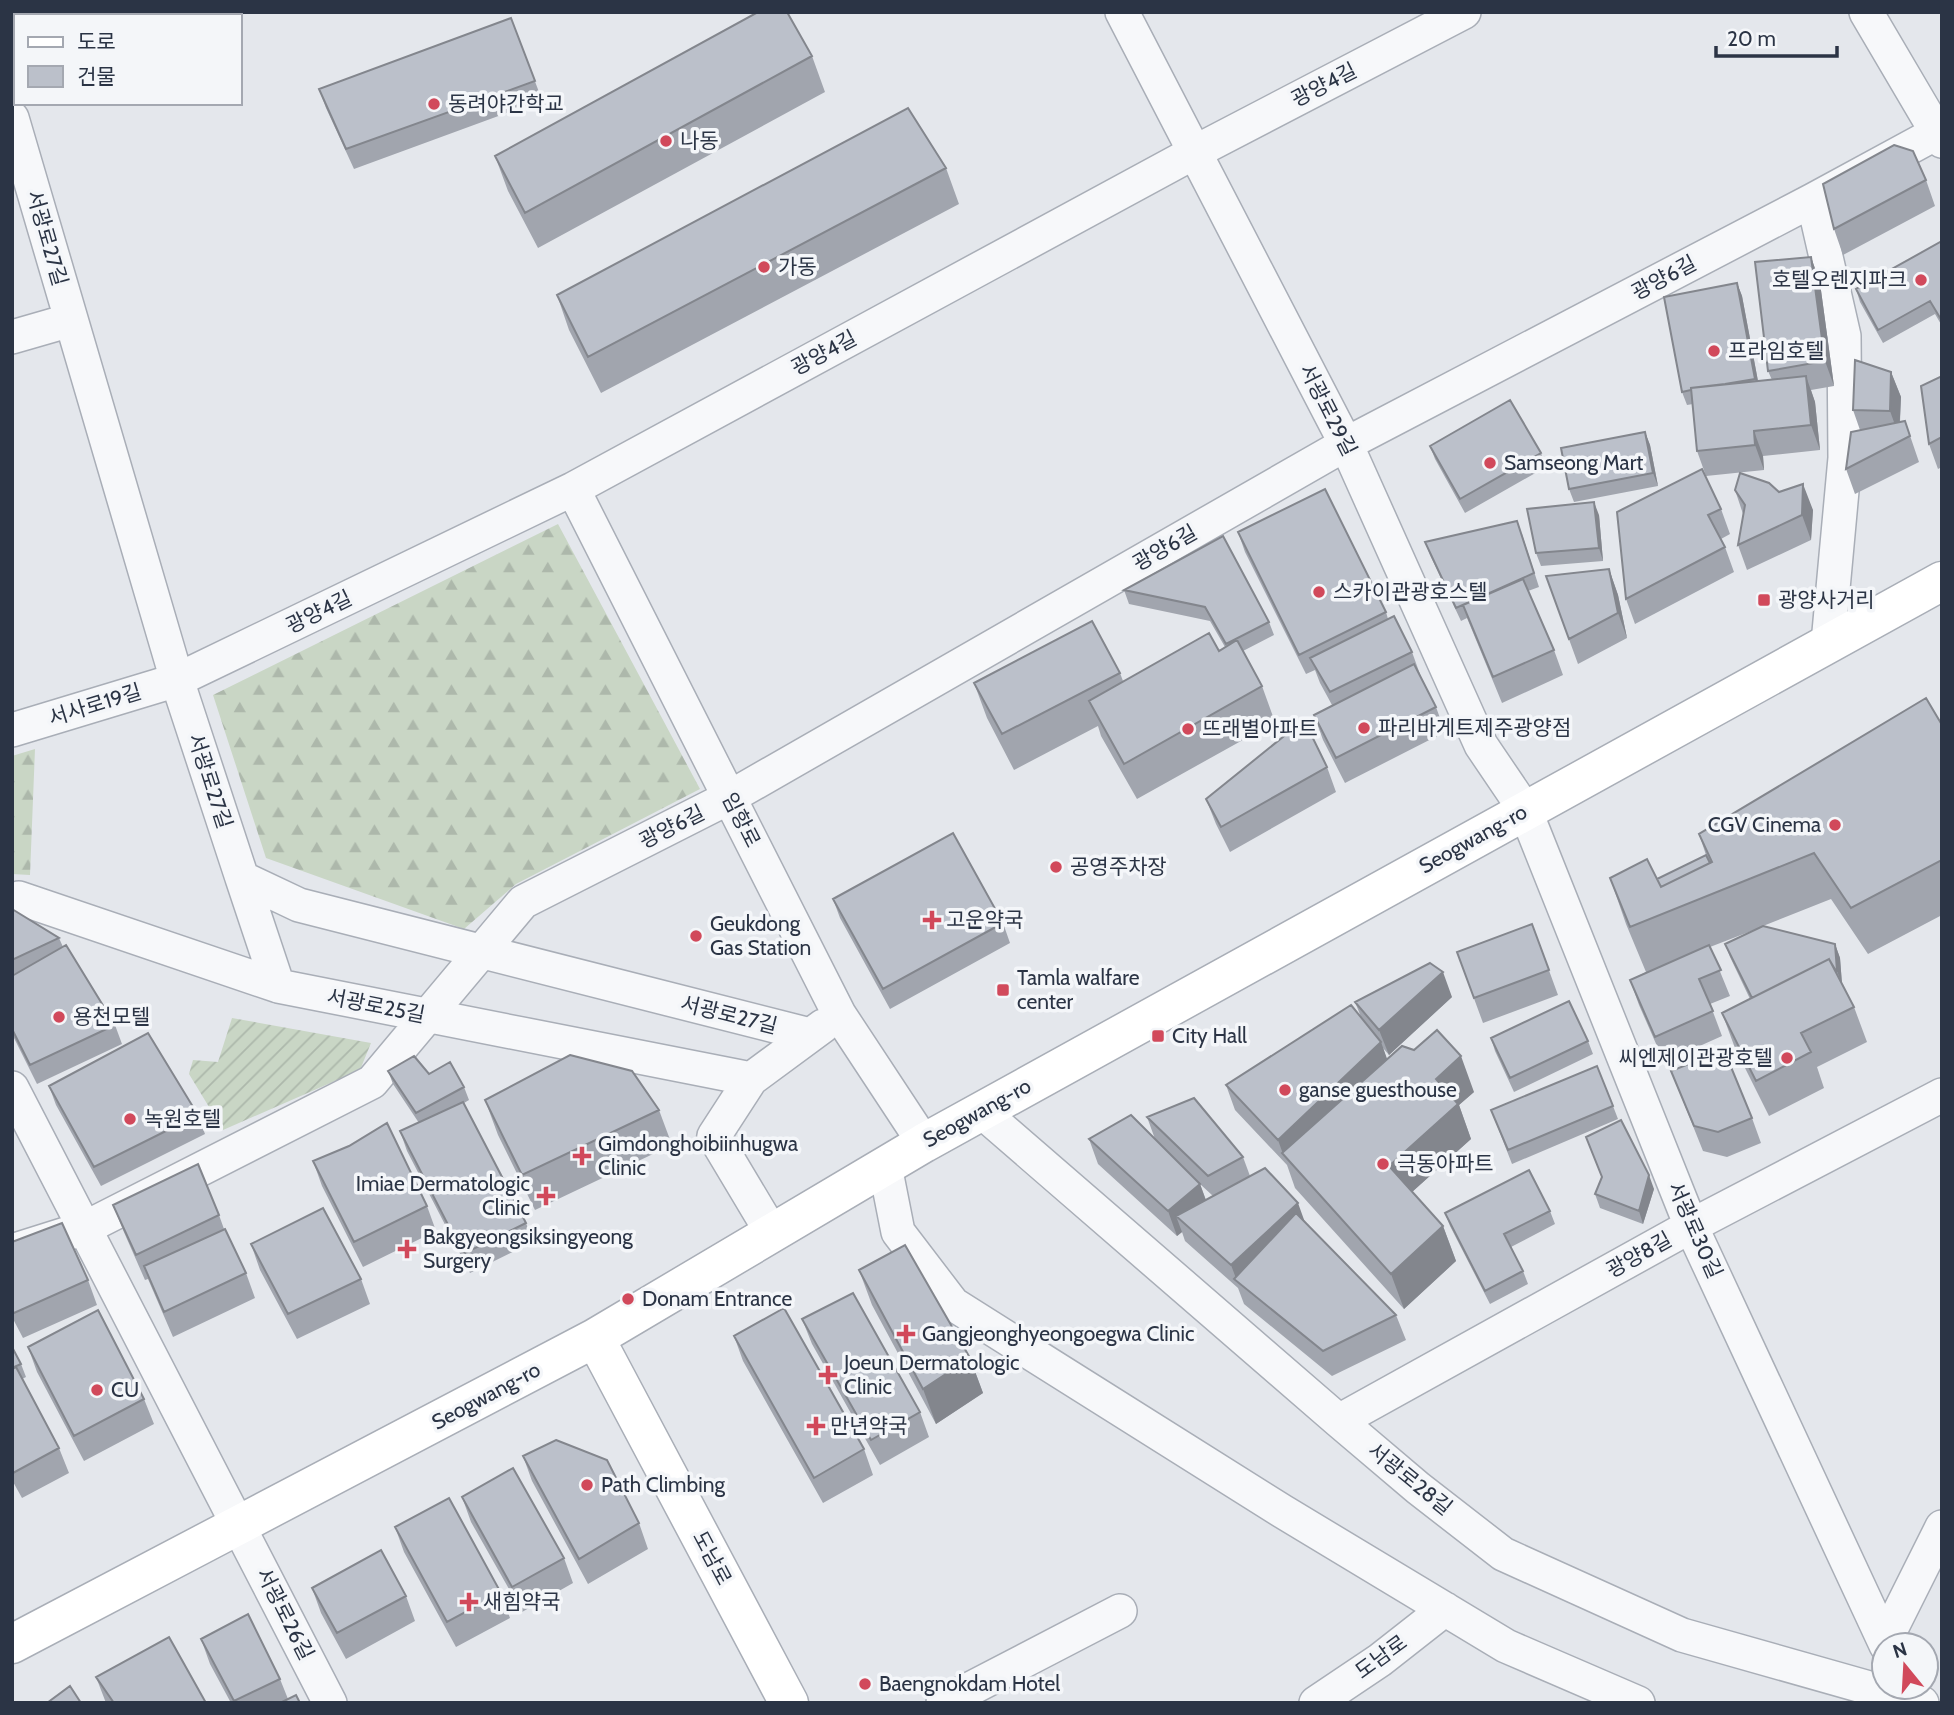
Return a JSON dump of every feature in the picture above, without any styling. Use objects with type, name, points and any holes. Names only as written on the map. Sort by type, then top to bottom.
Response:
[{"type":"main road","name":"Seogwang-ro","points":[[12,1644],[596,1338],[924,1143],[1942,581]]},
{"type":"main road","name":"도남로","points":[[596,1338],[789,1703]]},
{"type":"street","name":"서광로29길","points":[[1122,12],[1346,444],[1482,745],[1525,810]]},
{"type":"street","name":"광양4길","points":[[177,680],[573,489],[1195,152],[1464,12]]},
{"type":"street","points":[[1866,12],[1940,135]]},
{"type":"street","name":"서광로27길","points":[[12,118],[177,680],[242,878],[299,905],[810,1035]]},
{"type":"street","name":"광양6길","points":[[12,1251],[85,1228],[372,1082],[523,902],[730,797],[1346,444],[1940,135]]},
{"type":"street","points":[[1813,200],[1844,337],[1845,458],[1828,643]]},
{"type":"street","points":[[12,337],[71,320]]},
{"type":"street","name":"임항로","points":[[573,489],[839,1014],[924,1143]]},
{"type":"street","name":"서사로19길","points":[[12,730],[177,680]]},
{"type":"street","name":"서광로30길","points":[[1525,810],[1691,1226],[1880,1631]]},
{"type":"street","points":[[242,878],[278,986]]},
{"type":"street","name":"서광로25길","points":[[12,901],[19,898],[278,986],[751,1079]]},
{"type":"street","points":[[772,1233],[714,1136],[751,1079],[839,1014]]},
{"type":"street","points":[[12,1088],[239,1526]]},
{"type":"street","name":"광양8길","points":[[1339,1421],[1691,1226],[1942,1095]]},
{"type":"street","name":"서광로28길","points":[[981,1111],[1339,1421],[1418,1488],[1503,1554],[1682,1635],[1870,1687]]},
{"type":"street","points":[[885,1166],[898,1232],[953,1304],[1282,1511],[1506,1646],[1638,1703]]},
{"type":"street","name":"서광로26길","points":[[239,1526],[330,1703]]},
{"type":"street","points":[[1892,1631],[1942,1527]]},
{"type":"street","name":"도남로","points":[[1316,1703],[1380,1660],[1445,1609]]},
{"type":"street","points":[[943,1703],[1120,1611]]},
{"type":"green space","points":[[558,524],[700,789],[516,884],[464,929],[266,858],[213,695]]},
{"type":"green space","points":[[35,749],[30,875],[12,874],[12,756]]},
{"type":"green space","points":[[232,1018],[371,1043],[360,1070],[223,1130],[189,1074],[193,1060],[218,1062]]},
{"type":"building","points":[[758,12],[787,12],[812,56],[525,213],[495,156]]},
{"type":"building","name":"동려야간학교","points":[[511,18],[535,81],[346,149],[319,89]]},
{"type":"building","points":[[908,108],[946,168],[588,357],[557,295]]},
{"type":"building","points":[[1894,145],[1913,151],[1926,180],[1834,229],[1823,184]]},
{"type":"building","name":"호텔오렌지파크","points":[[1942,241],[1942,321],[1930,301],[1878,330],[1856,289]]},
{"type":"building","points":[[1811,257],[1825,361],[1768,371],[1755,262]]},
{"type":"building","name":"프라임호텔","points":[[1737,283],[1755,379],[1691,388],[1682,392],[1664,297]]},
{"type":"building","points":[[1855,360],[1891,372],[1890,411],[1853,410]]},
{"type":"building","points":[[1806,376],[1811,425],[1754,431],[1755,445],[1697,451],[1691,388]]},
{"type":"building","points":[[1942,376],[1942,437],[1929,444],[1921,386]]},
{"type":"building","name":"Samseong Mart","points":[[1510,400],[1541,453],[1460,499],[1430,446]]},
{"type":"building","points":[[1905,421],[1910,436],[1846,469],[1851,432]]},
{"type":"building","points":[[1645,432],[1653,473],[1569,489],[1561,448]]},
{"type":"building","points":[[1702,469],[1721,509],[1708,515],[1725,547],[1626,599],[1617,512]]},
{"type":"building","points":[[1740,473],[1769,483],[1779,492],[1803,484],[1802,515],[1738,545],[1745,505],[1735,490]]},
{"type":"building","name":"스카이관광호스텔","points":[[1325,489],[1386,612],[1299,655],[1238,532]]},
{"type":"building","points":[[1594,502],[1599,548],[1536,553],[1527,509]]},
{"type":"building","points":[[1517,521],[1534,573],[1456,608],[1425,542]]},
{"type":"building","points":[[1223,536],[1269,622],[1226,644],[1205,607],[1124,590]]},
{"type":"building","points":[[1609,569],[1618,613],[1569,639],[1546,576]]},
{"type":"building","points":[[1523,579],[1554,650],[1493,677],[1463,605]]},
{"type":"building","points":[[1394,616],[1412,652],[1330,692],[1310,658]]},
{"type":"building","points":[[1092,621],[1120,673],[1002,734],[974,683]]},
{"type":"building","points":[[1209,633],[1219,651],[1237,640],[1262,686],[1124,764],[1089,701]]},
{"type":"building","points":[[1414,664],[1436,707],[1336,758],[1314,715]]},
{"type":"building","points":[[1926,698],[1942,725],[1942,860],[1851,908],[1814,853],[1630,927],[1610,878],[1647,859],[1661,887],[1712,862],[1699,834]]},
{"type":"building","points":[[1304,720],[1327,767],[1221,827],[1206,799]]},
{"type":"building","points":[[953,833],[1003,923],[883,989],[833,899]]},
{"type":"building","points":[[1706,855],[1710,863],[1661,887],[1657,879]]},
{"type":"building","points":[[12,909],[59,938],[12,960]]},
{"type":"building","points":[[1532,924],[1549,970],[1474,998],[1457,952]]},
{"type":"building","points":[[1763,926],[1835,944],[1837,971],[1829,959],[1752,998],[1725,944]]},
{"type":"building","name":"용천모텔","points":[[66,945],[115,1025],[30,1065],[12,1029],[12,976]]},
{"type":"building","points":[[1709,945],[1721,970],[1699,979],[1713,1011],[1655,1037],[1630,980]]},
{"type":"building","points":[[1829,959],[1854,1007],[1801,1033],[1811,1052],[1756,1081],[1722,1013]]},
{"type":"building","points":[[1430,963],[1443,972],[1379,1030],[1355,1002]]},
{"type":"building","points":[[1569,1001],[1588,1041],[1510,1078],[1491,1038]]},
{"type":"building","points":[[1351,1005],[1381,1042],[1278,1140],[1226,1085]]},
{"type":"building","name":"극동아파트","points":[[1437,1030],[1461,1056],[1436,1079],[1458,1104],[1389,1166],[1443,1226],[1391,1274],[1282,1153],[1402,1046],[1414,1050]]},
{"type":"building","name":"녹원호텔","points":[[148,1033],[198,1115],[94,1167],[49,1086]]},
{"type":"building","points":[[1724,1050],[1752,1118],[1718,1132],[1694,1126],[1671,1071]]},
{"type":"building","points":[[570,1055],[632,1071],[659,1110],[522,1175],[485,1100]]},
{"type":"building","points":[[414,1056],[429,1074],[450,1062],[464,1087],[416,1113],[388,1071]]},
{"type":"building","points":[[1597,1066],[1613,1106],[1508,1150],[1491,1110]]},
{"type":"building","points":[[1194,1098],[1243,1157],[1208,1176],[1147,1117]]},
{"type":"building","points":[[463,1102],[526,1223],[463,1254],[400,1131]]},
{"type":"building","points":[[1131,1115],[1200,1184],[1168,1211],[1089,1139]]},
{"type":"building","points":[[1621,1120],[1649,1175],[1639,1211],[1595,1194],[1602,1177],[1586,1137]]},
{"type":"building","points":[[387,1123],[427,1206],[354,1242],[313,1161],[349,1146]]},
{"type":"building","points":[[198,1164],[219,1215],[136,1255],[113,1205]]},
{"type":"building","points":[[1265,1168],[1298,1203],[1231,1265],[1176,1216]]},
{"type":"building","points":[[1529,1170],[1550,1211],[1504,1234],[1523,1271],[1485,1291],[1445,1213]]},
{"type":"building","points":[[323,1208],[361,1279],[288,1314],[251,1244]]},
{"type":"building","points":[[1296,1213],[1396,1315],[1323,1351],[1234,1279]]},
{"type":"building","points":[[62,1223],[88,1280],[14,1313],[12,1242]]},
{"type":"building","points":[[225,1229],[246,1273],[164,1312],[144,1266]]},
{"type":"building","points":[[905,1245],[970,1358],[923,1389],[859,1270]]},
{"type":"building","points":[[853,1293],[920,1412],[871,1440],[802,1319]]},
{"type":"building","points":[[784,1308],[864,1449],[814,1478],[734,1336]]},
{"type":"building","points":[[98,1310],[144,1399],[74,1436],[28,1347]]},
{"type":"building","points":[[12,1347],[21,1364],[12,1368]]},
{"type":"building","points":[[16,1367],[59,1448],[13,1473],[12,1369]]},
{"type":"building","points":[[556,1440],[607,1460],[639,1523],[579,1559],[523,1456]]},
{"type":"building","points":[[513,1468],[564,1558],[512,1587],[462,1497]]},
{"type":"building","points":[[449,1498],[501,1593],[447,1622],[395,1527]]},
{"type":"building","points":[[381,1550],[406,1596],[337,1633],[312,1588]]},
{"type":"building","points":[[248,1614],[280,1679],[234,1701],[201,1639]]},
{"type":"building","points":[[169,1637],[206,1703],[114,1703],[96,1677]]},
{"type":"building","points":[[70,1686],[81,1703],[47,1703]]},
{"type":"building","points":[[296,1695],[300,1703],[280,1703]]},
{"type":"place","name":"동려야간학교","points":[[434,104]]},
{"type":"place","name":"나동","points":[[666,141]]},
{"type":"place","name":"가동","points":[[764,267]]},
{"type":"place","name":"호텔오렌지파크","points":[[1921,280]]},
{"type":"place","name":"프라임호텔","points":[[1714,351]]},
{"type":"place","name":"Samseong Mart","points":[[1490,463]]},
{"type":"place","name":"스카이관광호스텔","points":[[1319,592]]},
{"type":"place","name":"광양사거리","points":[[1764,600]]},
{"type":"place","name":"파리바게트제주광양점","points":[[1364,728]]},
{"type":"place","name":"뜨래별아파트","points":[[1188,729]]},
{"type":"place","name":"CGV Cinema","points":[[1835,825]]},
{"type":"place","name":"공영주차장","points":[[1056,867]]},
{"type":"place","name":"고운약국","points":[[932,920]]},
{"type":"place","name":"Geukdong Gas Station","points":[[696,936]]},
{"type":"place","name":"Tamla walfare center","points":[[1003,990]]},
{"type":"place","name":"용천모텔","points":[[59,1017]]},
{"type":"place","name":"City Hall","points":[[1158,1036]]},
{"type":"place","name":"씨엔제이관광호텔","points":[[1787,1058]]},
{"type":"place","name":"ganse guesthouse","points":[[1285,1090]]},
{"type":"place","name":"녹원호텔","points":[[130,1119]]},
{"type":"place","name":"Gimdonghoibiinhugwa Clinic","points":[[582,1156]]},
{"type":"place","name":"극동아파트","points":[[1383,1164]]},
{"type":"place","name":"Imiae Dermatologic Clinic","points":[[546,1196]]},
{"type":"place","name":"Bakgyeongsiksingyeong Surgery","points":[[407,1249]]},
{"type":"place","name":"Donam Entrance","points":[[628,1299]]},
{"type":"place","name":"Gangjeonghyeongoegwa Clinic","points":[[906,1334]]},
{"type":"place","name":"Joeun Dermatologic Clinic","points":[[828,1375]]},
{"type":"place","name":"CU","points":[[97,1390]]},
{"type":"place","name":"만년약국","points":[[816,1426]]},
{"type":"place","name":"Path Climbing","points":[[587,1485]]},
{"type":"place","name":"새힘약국","points":[[469,1602]]},
{"type":"place","name":"Baengnokdam Hotel","points":[[865,1684]]}]
